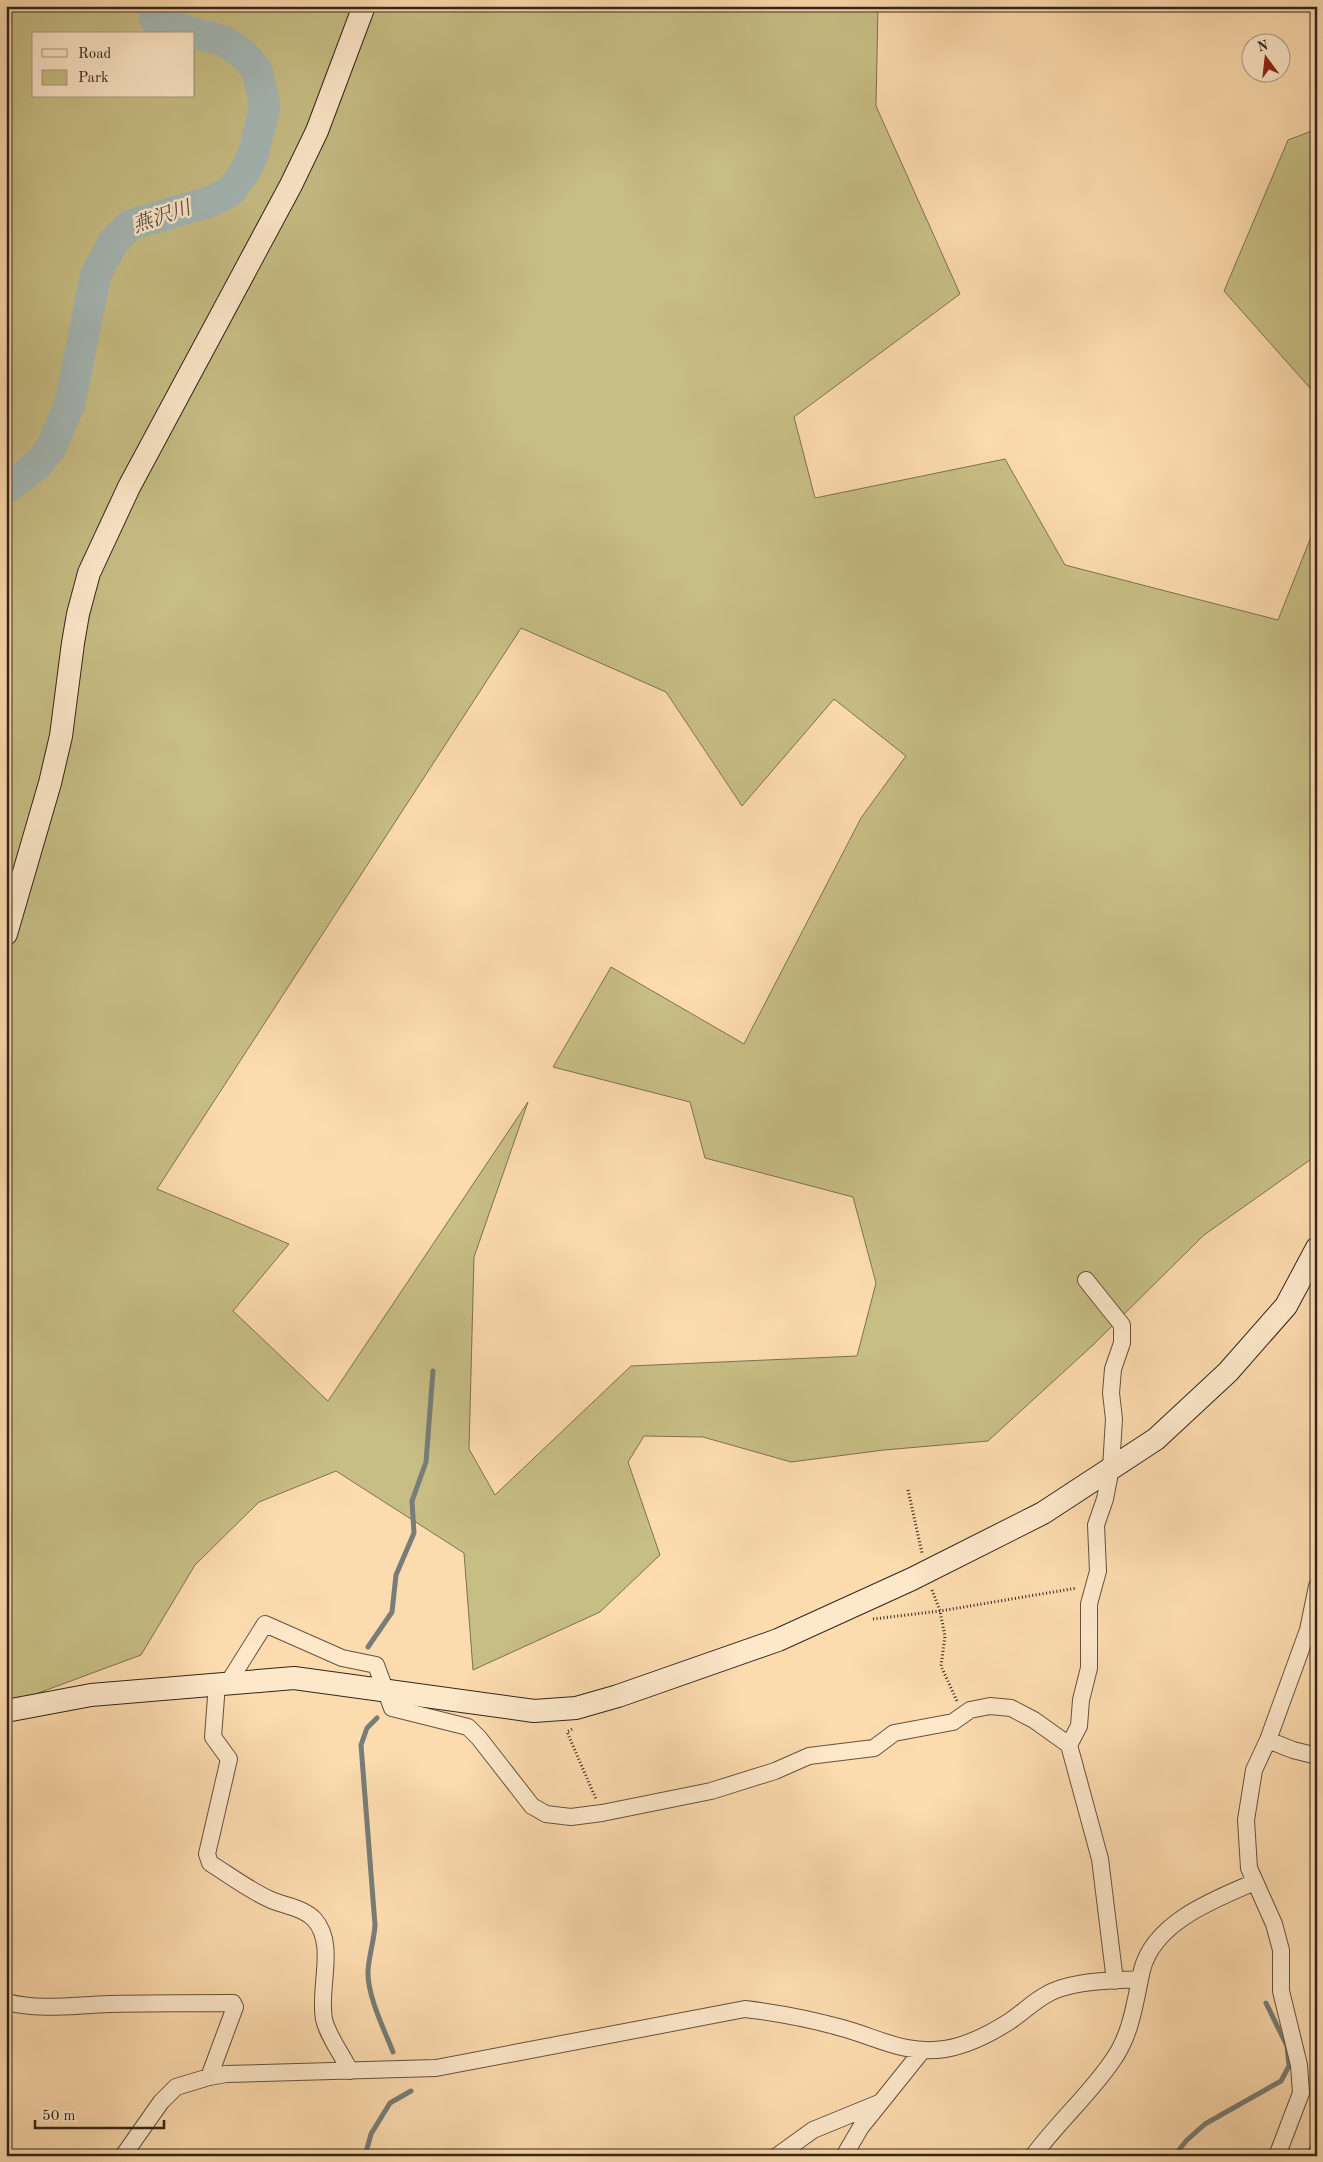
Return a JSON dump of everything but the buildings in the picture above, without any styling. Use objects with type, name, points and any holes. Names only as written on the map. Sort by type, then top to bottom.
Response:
[{"type":"street","points":[[6,934],[55,764],[61,736],[78,614],[89,573],[129,486],[292,185],[317,131],[364,6]]},
{"type":"street","points":[[6,1711],[91,1696],[294,1678],[534,1712],[576,1708],[618,1696],[778,1640],[926,1572],[1043,1513],[1156,1438],[1228,1372],[1286,1306],[1317,1248]]},
{"type":"street","points":[[1069,1745],[1079,1726],[1081,1700],[1088,1668],[1089,1604],[1098,1570],[1096,1525],[1105,1499],[1111,1468],[1114,1420],[1111,1393],[1113,1369],[1122,1343],[1122,1324],[1086,1280]]},
{"type":"street","points":[[1277,2156],[1301,2093],[1299,2065],[1281,1991],[1281,1950],[1274,1924],[1249,1868],[1246,1820],[1254,1770],[1268,1740],[1308,1630],[1317,1586]]},
{"type":"street","points":[[350,2071],[325,2022],[322,2000],[326,1949],[324,1932],[304,1911],[268,1899],[210,1863],[207,1854],[229,1759],[213,1737],[223,1683],[265,1624],[342,1658],[376,1665],[392,1708],[468,1727],[479,1738],[532,1806],[546,1814],[571,1817],[602,1813],[711,1790],[775,1771],[810,1756],[874,1748],[894,1733],[953,1722],[970,1710],[990,1706],[1011,1708],[1034,1720],[1069,1745],[1100,1859],[1115,1981]]},
{"type":"street","points":[[1268,1740],[1292,1750],[1317,1756]]},
{"type":"street","points":[[1033,2156],[1114,2059],[1132,2019],[1143,1967],[1156,1942],[1191,1911],[1218,1897],[1255,1882]]},
{"type":"street","points":[[123,2156],[161,2102],[176,2087],[226,2074],[436,2068],[745,2010],[782,2013],[844,2028],[889,2045],[922,2051],[946,2048],[978,2040],[1011,2020],[1045,1995],[1066,1987],[1140,1979]]},
{"type":"street","points":[[6,2002],[53,2009],[108,2004],[233,2003],[235,2007],[209,2077]]},
{"type":"street","points":[[844,2156],[861,2127],[922,2051]]},
{"type":"street","points":[[777,2156],[813,2130],[881,2102]]},
{"type":"path","points":[[908,1490],[926,1572],[940,1611],[945,1636],[940,1666],[964,1715]]},
{"type":"green space","points":[[6,6],[878,6],[876,106],[960,294],[794,417],[815,498],[1005,459],[1065,565],[1278,620],[1317,522],[1317,1155],[1204,1235],[1093,1345],[988,1441],[884,1450],[791,1462],[703,1437],[644,1436],[628,1462],[660,1555],[600,1612],[473,1670],[464,1553],[336,1471],[259,1502],[195,1565],[141,1655],[6,1705]],"holes":[[[521,628],[666,692],[742,806],[834,699],[906,756],[861,818],[744,1044],[611,967],[553,1067],[690,1102],[705,1158],[853,1197],[876,1283],[857,1356],[631,1366],[495,1495],[469,1449],[474,1257],[528,1102],[328,1401],[233,1311],[289,1244],[157,1189]]]},
{"type":"green space","points":[[1317,129],[1317,396],[1224,291],[1288,140]]},
{"type":"waterway","name":"燕沢川","points":[[153,6],[155,19],[158,18],[163,24],[192,32]]},
{"type":"waterway","name":"燕沢川","points":[[6,489],[37,465],[51,448],[70,403],[96,274],[114,241],[130,225],[212,201],[231,191],[247,168],[254,151],[265,107],[257,70],[243,54],[224,41],[195,33]]},
{"type":"waterway","points":[[368,1647],[392,1612],[396,1575],[414,1533],[412,1501],[426,1462],[433,1371]]},
{"type":"waterway","points":[[377,1718],[367,1728],[361,1745],[375,1925],[368,1980],[377,2012],[393,2052]]},
{"type":"waterway","points":[[1174,2156],[1187,2140],[1205,2124],[1281,2081],[1289,2066],[1287,2046],[1266,2003]]},
{"type":"waterway","points":[[365,2156],[371,2134],[390,2103],[411,2091]]},
{"type":"waterway","points":[[1306,2156],[1317,2141]]}]
